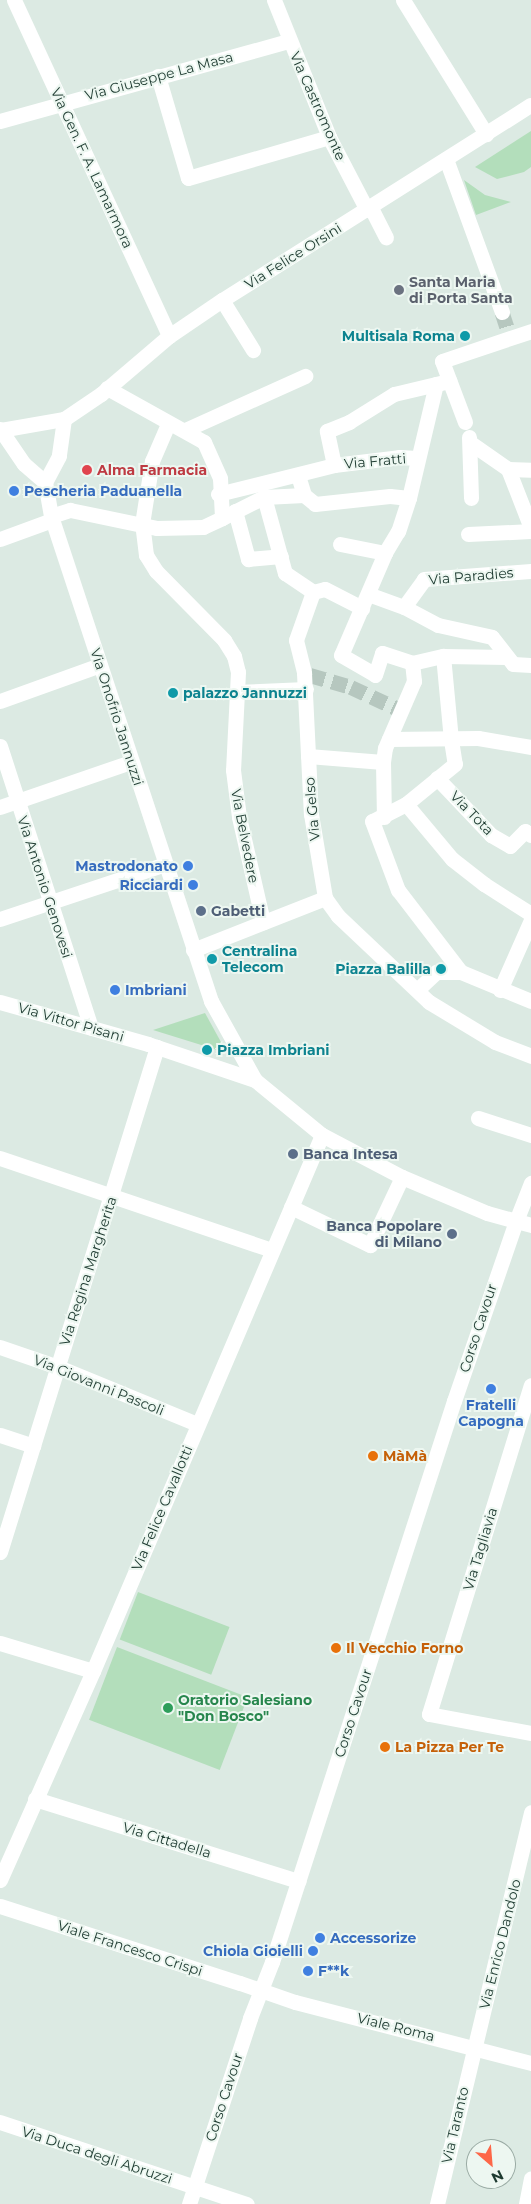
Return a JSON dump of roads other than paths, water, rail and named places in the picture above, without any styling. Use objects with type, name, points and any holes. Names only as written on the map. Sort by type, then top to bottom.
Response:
[{"type":"street","name":"Via Gen. F. A. Lamarmora","points":[[14,0],[169,336]]},
{"type":"street","name":"Via Castromonte","points":[[274,0],[329,137],[386,237]]},
{"type":"street","points":[[403,0],[486,134]]},
{"type":"street","name":"Via Giuseppe La Masa","points":[[0,121],[289,41]]},
{"type":"street","points":[[158,76],[188,178],[329,137]]},
{"type":"street","name":"Via Felice Orsini","points":[[64,419],[107,388],[169,336],[222,300],[531,105]]},
{"type":"street","points":[[446,159],[502,312]]},
{"type":"street","points":[[222,300],[253,350]]},
{"type":"street","points":[[507,657],[443,656],[412,663],[382,653],[375,675],[341,656],[385,553],[398,531],[409,498],[417,458],[443,382],[442,360],[510,334],[531,332]]},
{"type":"street","points":[[185,430],[305,376]]},
{"type":"street","points":[[443,382],[468,434],[471,498]]},
{"type":"street","points":[[334,466],[327,431],[349,422],[394,394],[443,382]]},
{"type":"street","points":[[107,388],[168,424],[185,430],[204,442],[214,459],[220,478],[218,494],[248,559],[281,556]]},
{"type":"street","points":[[64,419],[59,456],[45,482],[24,464],[1,430],[64,419]]},
{"type":"street","name":"Via Belvedere","points":[[168,424],[152,461],[142,524],[146,555],[156,571],[224,640],[234,656],[238,672],[234,779],[239,817],[263,922]]},
{"type":"street","points":[[468,434],[508,469],[531,530],[468,534]]},
{"type":"street","name":"Via Fratti","points":[[218,494],[334,466],[399,457],[417,458]]},
{"type":"street","points":[[508,469],[531,470]]},
{"type":"street","points":[[298,475],[304,495],[315,504],[344,499],[409,498]]},
{"type":"street","name":"Via Onofrio Jannuzzi","points":[[45,482],[51,518],[193,950]]},
{"type":"street","points":[[0,538],[70,510],[157,528],[202,528],[264,497],[304,495]]},
{"type":"street","points":[[264,497],[285,573],[313,592],[325,589],[362,608]]},
{"type":"street","points":[[340,544],[385,553]]},
{"type":"street","name":"Via Paradies","points":[[404,607],[424,579],[531,571]]},
{"type":"street","name":"Via Gelso","points":[[313,592],[296,640],[307,679],[310,814],[326,898],[338,916],[429,1002],[495,1042],[531,1056]]},
{"type":"street","points":[[368,594],[404,607],[438,625],[492,637],[513,664],[531,665]]},
{"type":"street","points":[[378,819],[406,804],[455,764],[443,656]]},
{"type":"street","points":[[412,663],[414,681],[398,709],[383,762],[378,819],[398,890],[461,972]]},
{"type":"street","points":[[0,701],[100,665]]},
{"type":"street","points":[[236,692],[307,679]]},
{"type":"street","points":[[389,739],[452,740],[478,738],[531,746]]},
{"type":"street","name":"Via Antonio Genovesi","points":[[0,746],[91,1028]]},
{"type":"street","points":[[308,756],[383,762]]},
{"type":"street","points":[[0,807],[131,762]]},
{"type":"street","name":"Via Tota","points":[[438,778],[491,835],[510,846],[526,831],[531,835]]},
{"type":"street","points":[[406,804],[452,859],[531,914]]},
{"type":"street","points":[[0,920],[165,864]]},
{"type":"street","points":[[255,1080],[211,1001],[193,950],[326,898]]},
{"type":"street","points":[[497,988],[531,920]]},
{"type":"street","points":[[417,990],[436,972],[461,972],[531,1001]]},
{"type":"street","name":"Via Vittor Pisani","points":[[0,1002],[158,1047]]},
{"type":"street","points":[[158,1047],[255,1080],[322,1135],[402,1177],[531,1225]]},
{"type":"street","name":"Via Regina Margherita","points":[[0,1552],[158,1047]]},
{"type":"street","points":[[478,1118],[531,1134]]},
{"type":"street","name":"Via Felice Cavallotti","points":[[0,1880],[93,1671],[322,1135]]},
{"type":"street","points":[[0,1158],[272,1250]]},
{"type":"street","points":[[291,1206],[370,1245],[402,1177]]},
{"type":"street","name":"Corso Cavour","points":[[189,2204],[299,1881],[454,1401],[531,1183]]},
{"type":"street","name":"Via Giovanni Pascoli","points":[[0,1347],[58,1367],[197,1424]]},
{"type":"street","name":"Via Tagliavia","points":[[531,1384],[428,1714],[531,1733]]},
{"type":"street","points":[[0,1435],[34,1446]]},
{"type":"street","points":[[0,1643],[93,1671]]},
{"type":"street","name":"Via Cittadella","points":[[35,1799],[299,1881]]},
{"type":"street","name":"Via Enrico Dandolo","points":[[475,2047],[524,1878],[531,1812]]},
{"type":"street","name":"Viale Francesco Crispi","points":[[0,1906],[261,1991]]},
{"type":"street","name":"Viale Roma","points":[[261,1991],[531,2062]]},
{"type":"street","name":"Via Taranto","points":[[437,2204],[475,2047]]},
{"type":"street","name":"Via Duca degli Abruzzi","points":[[0,2122],[247,2204]]},
{"type":"street","points":[[526,2204],[531,2178]]},
{"type":"tunnel","points":[[502,312],[508,330]]},
{"type":"tunnel","points":[[310,675],[351,687],[396,708]]},
{"type":"place","name":"Santa Maria di Porta Santa","points":[[399,290]]},
{"type":"place","name":"Multisala Roma","points":[[465,336]]},
{"type":"place","name":"Alma Farmacia","points":[[87,470]]},
{"type":"place","name":"Pescheria Paduanella","points":[[14,491]]},
{"type":"place","name":"palazzo Jannuzzi","points":[[173,693]]},
{"type":"place","name":"Mastrodonato","points":[[188,866]]},
{"type":"place","name":"Ricciardi","points":[[193,885]]},
{"type":"place","name":"Gabetti","points":[[201,911]]},
{"type":"place","name":"Centralina Telecom","points":[[212,959]]},
{"type":"place","name":"Piazza Balilla","points":[[441,969]]},
{"type":"place","name":"Imbriani","points":[[115,990]]},
{"type":"place","name":"Piazza Imbriani","points":[[207,1050]]},
{"type":"place","name":"Banca Intesa","points":[[293,1154]]},
{"type":"place","name":"Banca Popolare di Milano","points":[[452,1234]]},
{"type":"place","name":"Fratelli Capogna","points":[[491,1389]]},
{"type":"place","name":"MàMà","points":[[373,1456]]},
{"type":"place","name":"Il Vecchio Forno","points":[[336,1648]]},
{"type":"place","name":"Oratorio Salesiano \"Don Bosco\"","points":[[168,1708]]},
{"type":"place","name":"La Pizza Per Te","points":[[385,1747]]},
{"type":"place","name":"Accessorize","points":[[320,1938]]},
{"type":"place","name":"Chiola Gioielli","points":[[313,1951]]},
{"type":"place","name":"F**k","points":[[308,1971]]}]
